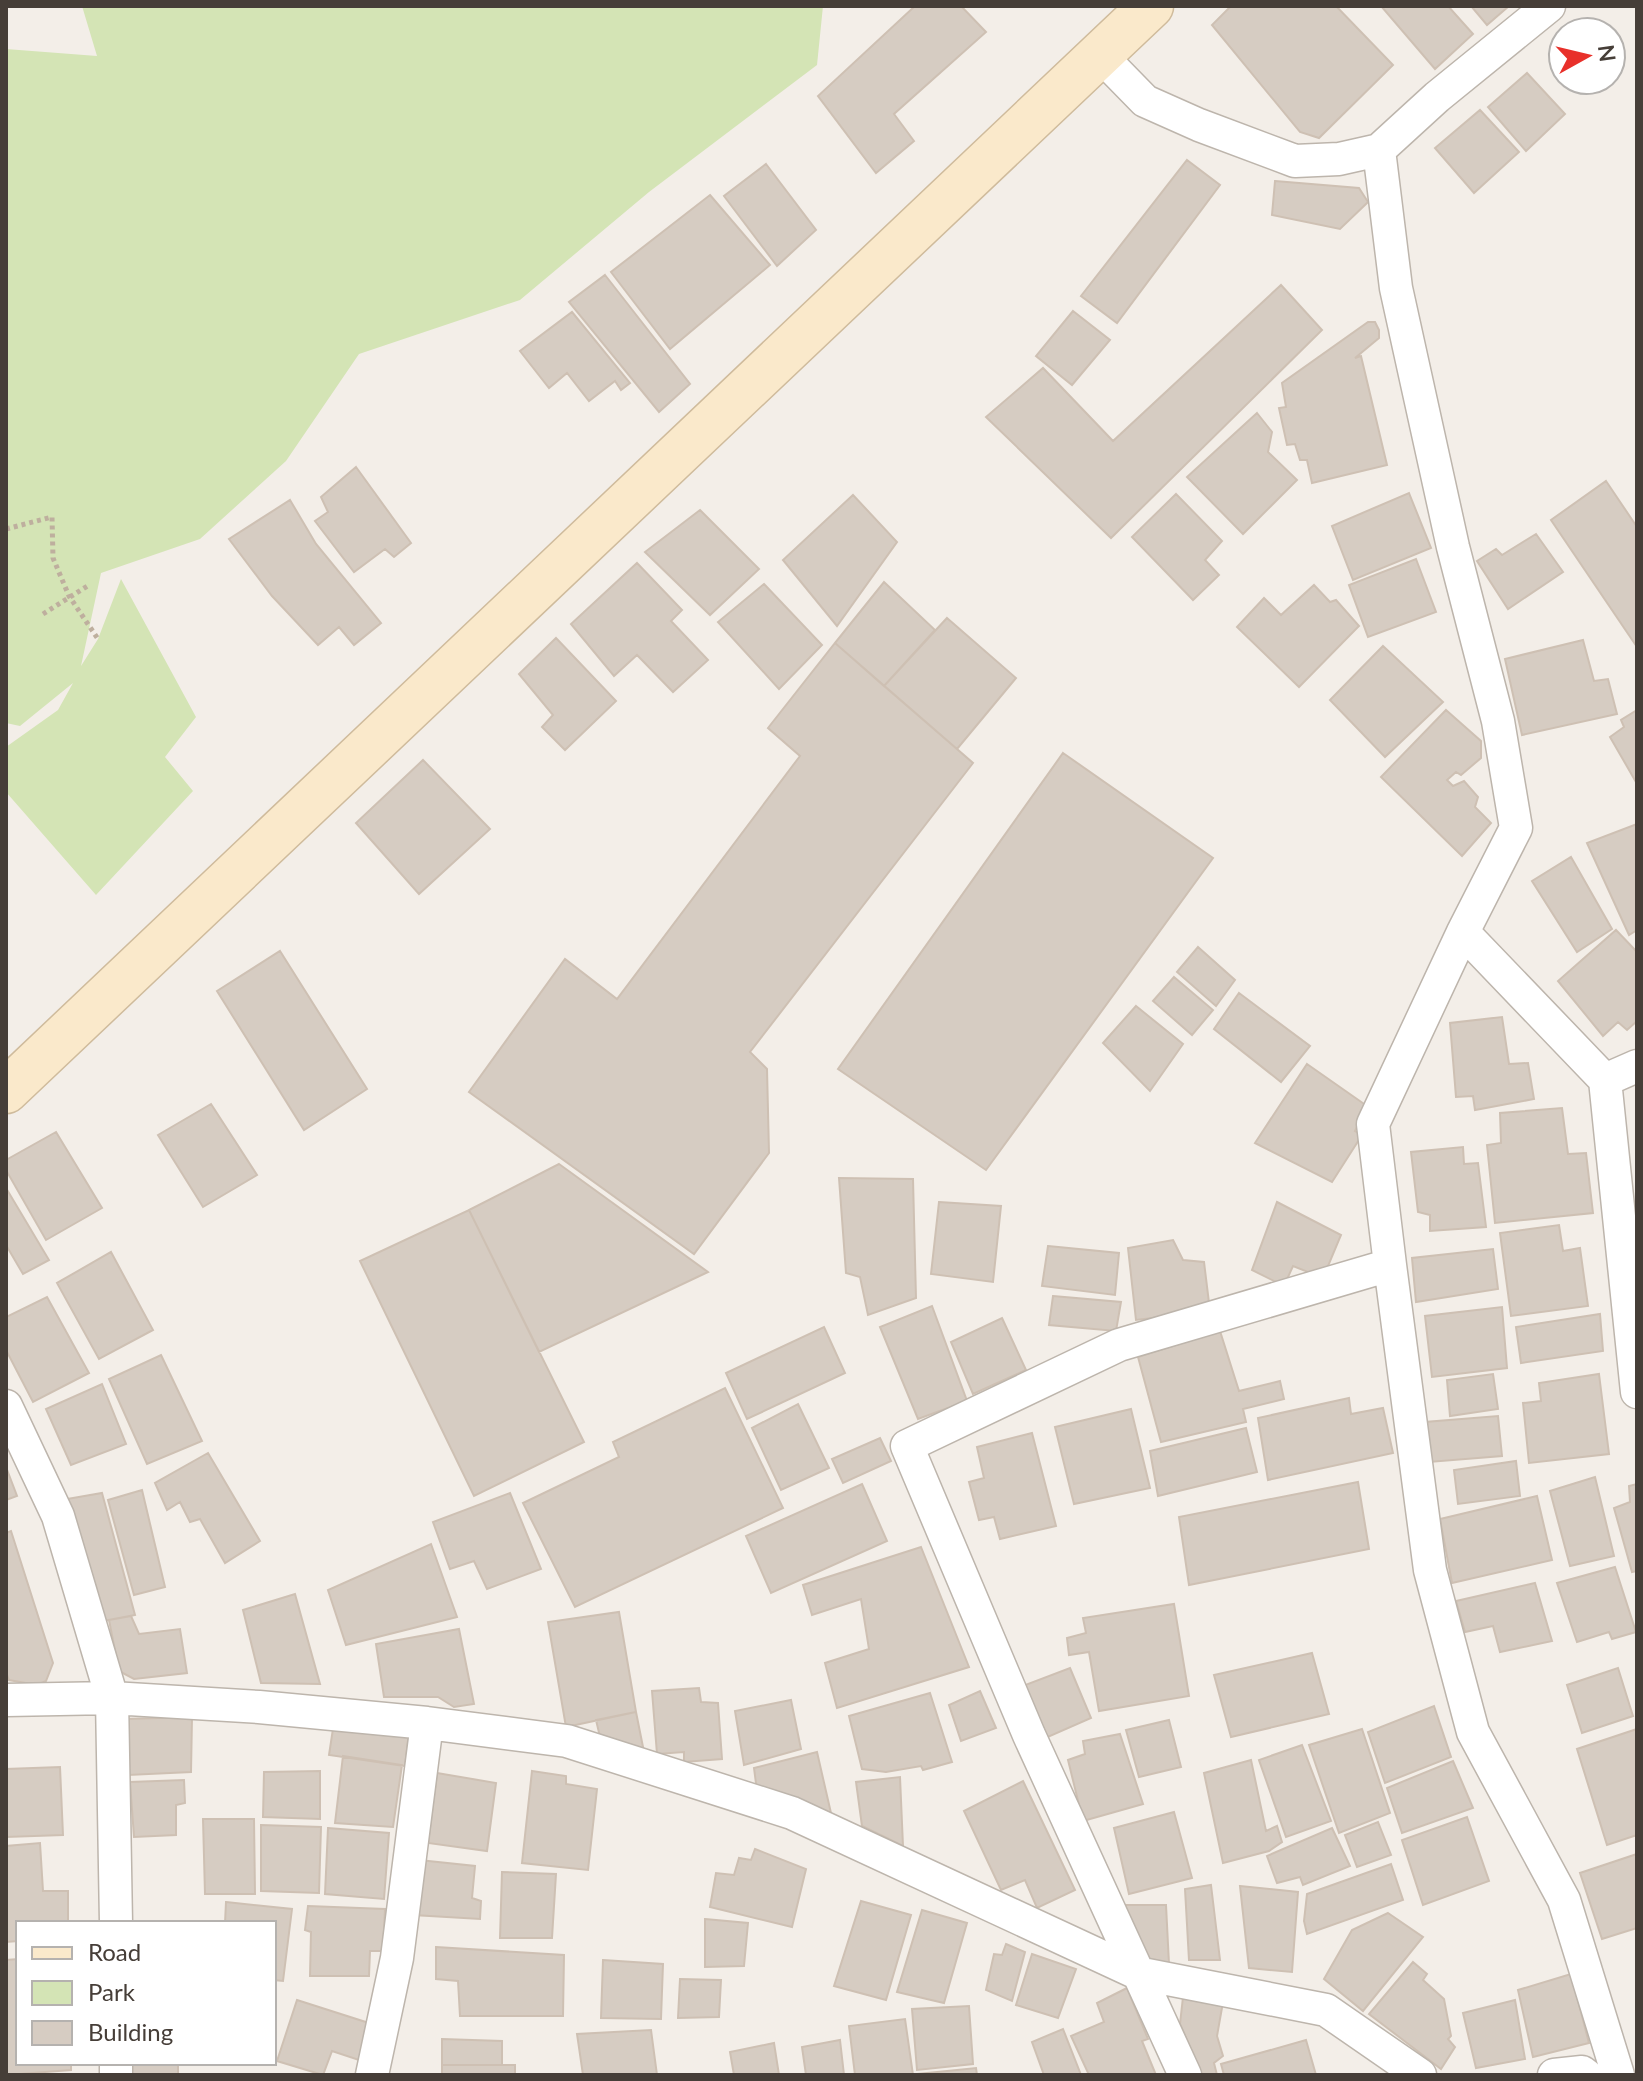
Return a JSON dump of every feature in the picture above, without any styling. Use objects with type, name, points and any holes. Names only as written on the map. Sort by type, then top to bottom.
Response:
[{"type":"street","points":[[6,1091],[1151,6]]},
{"type":"street","points":[[1100,55],[1145,101],[1199,125],[1295,161],[1339,159],[1379,150],[1437,97],[1549,6]]},
{"type":"street","points":[[1379,150],[1396,288],[1453,547],[1498,721],[1516,828],[1463,932],[1373,1124],[1390,1265],[1430,1570],[1473,1732],[1564,1900],[1618,2075]]},
{"type":"street","points":[[1463,932],[1605,1080],[1637,1392]]},
{"type":"street","points":[[1605,1080],[1637,1066]]},
{"type":"street","points":[[1185,2075],[1029,1735],[907,1446],[1119,1345],[1390,1265]]},
{"type":"street","points":[[6,1406],[58,1516],[112,1698],[116,1921]]},
{"type":"street","points":[[6,1700],[112,1698],[259,1707],[427,1723],[567,1741],[792,1813],[1137,1973],[1326,2010],[1420,2075]]},
{"type":"street","points":[[372,2075],[397,1958],[427,1723]]},
{"type":"street","points":[[1554,2075],[1582,2072],[1586,2075]]},
{"type":"path","points":[[6,529],[52,517],[53,558],[69,596],[98,639]]},
{"type":"path","points":[[43,614],[89,585]]},
{"type":"green space","points":[[82,6],[823,6],[817,65],[649,192],[520,300],[359,354],[286,461],[200,539],[101,573],[81,666],[98,639],[121,579],[196,717],[165,757],[193,791],[96,895],[6,792],[6,747],[58,710],[73,683],[20,726],[6,723],[6,49],[97,56]]},
{"type":"building","points":[[915,6],[961,6],[986,32],[894,114],[914,141],[876,173],[818,96]]},
{"type":"building","points":[[1231,6],[1336,6],[1393,65],[1319,138],[1300,132],[1212,25]]},
{"type":"building","points":[[1381,6],[1448,6],[1473,34],[1435,69]]},
{"type":"building","points":[[1471,6],[1509,6],[1487,25]]},
{"type":"building","points":[[1527,73],[1565,114],[1526,151],[1488,107]]},
{"type":"building","points":[[1480,110],[1519,152],[1474,193],[1435,148]]},
{"type":"building","points":[[1187,160],[1220,185],[1117,323],[1081,296]]},
{"type":"building","points":[[766,164],[816,230],[777,266],[724,196]]},
{"type":"building","points":[[1275,181],[1359,188],[1368,202],[1340,229],[1272,215]]},
{"type":"building","points":[[710,195],[770,265],[670,349],[611,272]]},
{"type":"building","points":[[605,275],[690,384],[659,412],[569,302]]},
{"type":"building","points":[[1281,285],[1322,330],[1111,538],[986,417],[1043,368],[1113,441]]},
{"type":"building","points":[[1073,311],[1110,340],[1072,385],[1036,356]]},
{"type":"building","points":[[572,312],[630,383],[621,390],[615,381],[589,401],[567,373],[549,388],[520,351]]},
{"type":"building","points":[[1368,322],[1375,322],[1379,338],[1355,358],[1361,356],[1387,465],[1312,483],[1307,460],[1300,460],[1295,444],[1287,445],[1279,408],[1286,407],[1282,383]]},
{"type":"building","points":[[1257,413],[1272,432],[1268,452],[1297,480],[1243,534],[1187,477]]},
{"type":"building","points":[[356,467],[411,543],[394,557],[385,549],[354,572],[315,521],[328,512],[321,497]]},
{"type":"building","points":[[1606,481],[1637,527],[1637,647],[1551,520]]},
{"type":"building","points":[[1409,493],[1431,548],[1353,580],[1332,526]]},
{"type":"building","points":[[1176,494],[1222,541],[1205,560],[1219,575],[1193,600],[1132,537]]},
{"type":"building","points":[[853,495],[897,542],[837,626],[783,560]]},
{"type":"building","points":[[290,500],[316,544],[381,623],[354,645],[339,627],[318,645],[272,596],[229,539]]},
{"type":"building","points":[[700,510],[759,569],[710,615],[645,552]]},
{"type":"building","points":[[1536,534],[1563,572],[1508,609],[1477,561],[1496,549],[1502,555]]},
{"type":"building","points":[[1416,559],[1436,612],[1368,637],[1349,585]]},
{"type":"building","points":[[637,563],[682,610],[671,621],[708,660],[673,692],[637,655],[614,676],[571,624]]},
{"type":"building","points":[[884,582],[935,630],[884,686],[835,643]]},
{"type":"building","points":[[764,584],[822,645],[779,689],[718,622]]},
{"type":"building","points":[[1314,585],[1330,602],[1336,600],[1359,626],[1299,687],[1237,627],[1264,598],[1281,615]]},
{"type":"building","points":[[947,618],[1016,678],[957,749],[884,686]]},
{"type":"building","points":[[556,638],[616,701],[565,750],[542,727],[553,715],[519,674]]},
{"type":"building","points":[[1583,640],[1594,681],[1608,679],[1617,714],[1522,735],[1505,659]]},
{"type":"building","points":[[835,643],[973,763],[750,1052],[767,1069],[769,1153],[694,1254],[469,1092],[565,959],[617,999],[800,756],[768,728]]},
{"type":"building","points":[[1383,646],[1443,702],[1385,757],[1330,700]]},
{"type":"building","points":[[1446,710],[1481,741],[1481,758],[1461,775],[1456,772],[1447,780],[1453,786],[1464,781],[1478,797],[1475,807],[1491,823],[1462,856],[1381,777]]},
{"type":"building","points":[[1637,710],[1636,782],[1610,737],[1624,727],[1621,720]]},
{"type":"building","points":[[1063,753],[1213,858],[986,1170],[838,1069]]},
{"type":"building","points":[[423,760],[490,829],[419,894],[356,823]]},
{"type":"building","points":[[1637,824],[1637,930],[1629,935],[1587,843]]},
{"type":"building","points":[[1571,857],[1612,929],[1577,952],[1532,881]]},
{"type":"building","points":[[1616,930],[1637,952],[1637,1021],[1627,1030],[1618,1022],[1603,1036],[1558,981]]},
{"type":"building","points":[[1198,947],[1235,980],[1216,1006],[1177,972]]},
{"type":"building","points":[[280,951],[367,1089],[304,1130],[217,991]]},
{"type":"building","points":[[1174,977],[1213,1010],[1192,1035],[1153,1001]]},
{"type":"building","points":[[1239,993],[1310,1046],[1281,1082],[1214,1029]]},
{"type":"building","points":[[1136,1006],[1183,1044],[1150,1091],[1103,1043]]},
{"type":"building","points":[[1502,1017],[1509,1064],[1528,1063],[1534,1099],[1475,1110],[1473,1096],[1456,1097],[1450,1023]]},
{"type":"building","points":[[1307,1064],[1367,1106],[1355,1131],[1362,1135],[1332,1182],[1255,1143]]},
{"type":"building","points":[[211,1104],[257,1175],[203,1207],[158,1135]]},
{"type":"building","points":[[1562,1108],[1568,1154],[1586,1153],[1593,1213],[1495,1223],[1487,1145],[1501,1143],[1500,1113]]},
{"type":"building","points":[[56,1132],[102,1208],[46,1240],[6,1170],[6,1160]]},
{"type":"building","points":[[1463,1147],[1464,1164],[1478,1163],[1486,1227],[1430,1231],[1430,1215],[1418,1212],[1411,1152]]},
{"type":"building","points":[[559,1164],[708,1272],[539,1352],[469,1210]]},
{"type":"building","points":[[839,1178],[913,1179],[916,1298],[868,1315],[860,1277],[846,1273]]},
{"type":"building","points":[[6,1188],[49,1260],[23,1274],[6,1245]]},
{"type":"building","points":[[939,1202],[1001,1206],[993,1282],[931,1274]]},
{"type":"building","points":[[1277,1202],[1341,1235],[1323,1278],[1293,1266],[1284,1286],[1252,1270]]},
{"type":"building","points":[[469,1210],[584,1442],[474,1496],[360,1261]]},
{"type":"building","points":[[1559,1225],[1563,1251],[1580,1248],[1588,1306],[1511,1316],[1500,1233]]},
{"type":"building","points":[[1173,1240],[1183,1260],[1204,1262],[1210,1311],[1136,1320],[1128,1248]]},
{"type":"building","points":[[1048,1246],[1119,1253],[1115,1295],[1042,1286]]},
{"type":"building","points":[[1493,1249],[1498,1289],[1416,1302],[1412,1258]]},
{"type":"building","points":[[111,1252],[153,1330],[99,1359],[57,1283]]},
{"type":"building","points":[[1053,1296],[1121,1302],[1116,1331],[1049,1325]]},
{"type":"building","points":[[47,1297],[89,1373],[33,1402],[6,1350],[6,1317]]},
{"type":"building","points":[[932,1306],[967,1401],[918,1419],[880,1327]]},
{"type":"building","points":[[1502,1307],[1507,1368],[1432,1377],[1425,1316]]},
{"type":"building","points":[[1600,1314],[1603,1351],[1521,1363],[1516,1327]]},
{"type":"building","points":[[1002,1318],[1026,1370],[973,1394],[951,1342]]},
{"type":"building","points":[[824,1327],[845,1373],[747,1419],[726,1373]]},
{"type":"building","points":[[1220,1331],[1239,1391],[1280,1381],[1284,1399],[1243,1409],[1246,1422],[1161,1442],[1138,1357]]},
{"type":"building","points":[[161,1355],[202,1441],[147,1464],[109,1379]]},
{"type":"building","points":[[1493,1374],[1498,1409],[1450,1416],[1447,1380]]},
{"type":"building","points":[[1599,1374],[1609,1454],[1529,1463],[1523,1403],[1541,1401],[1539,1383]]},
{"type":"building","points":[[102,1384],[126,1444],[71,1465],[46,1409]]},
{"type":"building","points":[[725,1388],[783,1508],[575,1607],[523,1503],[619,1457],[613,1442]]},
{"type":"building","points":[[1349,1398],[1351,1414],[1383,1408],[1393,1453],[1268,1480],[1258,1418]]},
{"type":"building","points":[[798,1404],[829,1468],[781,1490],[752,1428]]},
{"type":"building","points":[[1131,1409],[1150,1488],[1074,1504],[1055,1427]]},
{"type":"building","points":[[1498,1416],[1502,1456],[1429,1462],[1425,1422]]},
{"type":"building","points":[[1246,1428],[1257,1472],[1158,1496],[1150,1451]]},
{"type":"building","points":[[1032,1433],[1056,1526],[1000,1539],[994,1517],[979,1520],[969,1482],[984,1478],[977,1447]]},
{"type":"building","points":[[880,1438],[891,1461],[843,1483],[832,1459]]},
{"type":"building","points":[[208,1453],[260,1541],[225,1563],[200,1519],[190,1522],[180,1502],[167,1510],[155,1483]]},
{"type":"building","points":[[1516,1461],[1520,1496],[1458,1504],[1454,1470]]},
{"type":"building","points":[[6,1467],[17,1496],[6,1500]]},
{"type":"building","points":[[1595,1477],[1614,1556],[1570,1566],[1550,1491]]},
{"type":"building","points":[[1358,1482],[1369,1549],[1189,1585],[1179,1517]]},
{"type":"building","points":[[862,1484],[887,1541],[771,1593],[746,1536]]},
{"type":"building","points":[[1637,1484],[1637,1571],[1632,1572],[1614,1508],[1630,1502],[1629,1486]]},
{"type":"building","points":[[142,1490],[165,1587],[134,1595],[108,1500]]},
{"type":"building","points":[[102,1493],[135,1615],[98,1622],[67,1499]]},
{"type":"building","points":[[510,1493],[541,1569],[487,1589],[474,1561],[450,1569],[433,1522]]},
{"type":"building","points":[[1537,1496],[1552,1560],[1452,1583],[1440,1519]]},
{"type":"building","points":[[11,1531],[53,1663],[46,1681],[37,1685],[9,1680],[6,1672],[6,1533]]},
{"type":"building","points":[[431,1544],[457,1617],[346,1645],[328,1590]]},
{"type":"building","points":[[921,1547],[969,1667],[837,1708],[825,1663],[869,1649],[861,1599],[812,1615],[803,1585]]},
{"type":"building","points":[[1615,1567],[1636,1632],[1612,1639],[1609,1632],[1577,1642],[1557,1583]]},
{"type":"building","points":[[1535,1583],[1552,1641],[1500,1652],[1493,1626],[1465,1632],[1456,1601]]},
{"type":"building","points":[[295,1594],[320,1684],[261,1683],[243,1610]]},
{"type":"building","points":[[1174,1604],[1189,1696],[1099,1711],[1089,1652],[1069,1655],[1067,1638],[1086,1633],[1083,1618]]},
{"type":"building","points":[[619,1612],[636,1712],[566,1727],[548,1622]]},
{"type":"building","points":[[131,1616],[139,1634],[180,1629],[187,1673],[134,1679],[119,1671],[109,1620]]},
{"type":"building","points":[[459,1629],[474,1704],[454,1707],[438,1697],[384,1697],[376,1644]]},
{"type":"building","points":[[1312,1653],[1329,1714],[1231,1737],[1214,1675]]},
{"type":"building","points":[[1070,1668],[1091,1718],[1041,1740],[1020,1687]]},
{"type":"building","points":[[1618,1668],[1633,1716],[1582,1733],[1567,1685]]},
{"type":"building","points":[[699,1688],[701,1702],[718,1703],[722,1759],[684,1762],[684,1752],[657,1754],[652,1691]]},
{"type":"building","points":[[980,1691],[996,1728],[961,1741],[949,1705]]},
{"type":"building","points":[[930,1693],[952,1762],[923,1770],[921,1766],[886,1772],[862,1769],[849,1716]]},
{"type":"building","points":[[791,1700],[801,1749],[744,1765],[735,1711]]},
{"type":"building","points":[[1434,1706],[1451,1757],[1385,1783],[1368,1732]]},
{"type":"building","points":[[636,1712],[644,1752],[601,1741],[596,1720]]},
{"type":"building","points":[[192,1717],[191,1772],[128,1775],[124,1719]]},
{"type":"building","points":[[1169,1720],[1181,1767],[1139,1777],[1126,1730]]},
{"type":"building","points":[[334,1722],[409,1732],[405,1766],[329,1755]]},
{"type":"building","points":[[1362,1729],[1390,1813],[1339,1833],[1309,1745]]},
{"type":"building","points":[[1637,1729],[1637,1835],[1607,1845],[1577,1749]]},
{"type":"building","points":[[1120,1734],[1143,1804],[1083,1821],[1068,1760],[1085,1754],[1083,1741]]},
{"type":"building","points":[[1302,1745],[1331,1821],[1286,1837],[1259,1760]]},
{"type":"building","points":[[817,1752],[831,1813],[757,1791],[754,1768]]},
{"type":"building","points":[[343,1756],[402,1765],[393,1827],[335,1823]]},
{"type":"building","points":[[1251,1760],[1266,1831],[1277,1826],[1282,1842],[1269,1851],[1223,1863],[1204,1773]]},
{"type":"building","points":[[1453,1761],[1473,1808],[1402,1833],[1387,1788]]},
{"type":"building","points":[[60,1767],[63,1835],[6,1837],[6,1769]]},
{"type":"building","points":[[320,1771],[320,1819],[263,1817],[264,1772]]},
{"type":"building","points":[[532,1771],[566,1776],[566,1784],[597,1789],[588,1870],[522,1863]]},
{"type":"building","points":[[437,1773],[496,1783],[487,1851],[428,1843]]},
{"type":"building","points":[[900,1777],[903,1846],[862,1826],[856,1782]]},
{"type":"building","points":[[184,1780],[185,1803],[176,1805],[176,1835],[134,1837],[130,1782]]},
{"type":"building","points":[[1023,1781],[1075,1890],[1037,1908],[1025,1880],[1001,1890],[964,1811]]},
{"type":"building","points":[[1174,1812],[1192,1878],[1129,1894],[1114,1828]]},
{"type":"building","points":[[1467,1817],[1489,1881],[1423,1905],[1402,1840]]},
{"type":"building","points":[[203,1819],[254,1819],[255,1894],[205,1894]]},
{"type":"building","points":[[1378,1822],[1391,1855],[1357,1867],[1345,1835]]},
{"type":"building","points":[[261,1825],[321,1827],[319,1893],[261,1891]]},
{"type":"building","points":[[328,1828],[389,1833],[384,1899],[325,1894]]},
{"type":"building","points":[[1332,1828],[1350,1866],[1303,1885],[1300,1877],[1277,1883],[1267,1856]]},
{"type":"building","points":[[40,1843],[43,1891],[68,1891],[68,1921],[16,1921],[16,1941],[6,1942],[6,1846]]},
{"type":"building","points":[[755,1849],[806,1869],[792,1927],[710,1907],[716,1873],[734,1875],[739,1858],[751,1860]]},
{"type":"building","points":[[1637,1854],[1637,1928],[1602,1939],[1580,1873]]},
{"type":"building","points":[[419,1860],[475,1866],[472,1898],[481,1901],[480,1919],[413,1915]]},
{"type":"building","points":[[1391,1864],[1403,1900],[1307,1934],[1304,1921],[1307,1894]]},
{"type":"building","points":[[502,1872],[556,1874],[552,1938],[500,1938]]},
{"type":"building","points":[[1211,1885],[1220,1960],[1189,1960],[1185,1889]]},
{"type":"building","points":[[1240,1886],[1298,1892],[1292,1972],[1249,1968]]},
{"type":"building","points":[[861,1901],[911,1915],[886,2000],[834,1986]]},
{"type":"building","points":[[226,1902],[292,1909],[283,1981],[276,1980],[276,1921],[225,1921]]},
{"type":"building","points":[[1117,1905],[1166,1905],[1169,1964],[1140,1961]]},
{"type":"building","points":[[308,1906],[385,1909],[383,1951],[370,1951],[369,1976],[310,1976],[311,1932],[305,1930]]},
{"type":"building","points":[[922,1910],[967,1923],[944,2003],[897,1992]]},
{"type":"building","points":[[1388,1913],[1423,1937],[1363,2011],[1324,1979],[1352,1930]]},
{"type":"building","points":[[705,1919],[748,1923],[744,1966],[705,1967]]},
{"type":"building","points":[[1006,1944],[1025,1952],[1012,2001],[986,1990],[994,1954],[1002,1955]]},
{"type":"building","points":[[436,1947],[564,1955],[563,2016],[460,2016],[458,1981],[436,1979]]},
{"type":"building","points":[[1032,1954],[1076,1969],[1058,2018],[1016,2005]]},
{"type":"building","points":[[16,1959],[16,2065],[71,2065],[71,2070],[6,2075],[6,1960]]},
{"type":"building","points":[[603,1960],[663,1964],[661,2019],[601,2018]]},
{"type":"building","points":[[1413,1962],[1427,1974],[1423,1980],[1444,1999],[1451,2036],[1448,2039],[1455,2047],[1441,2069],[1369,2014]]},
{"type":"building","points":[[1571,1974],[1589,2043],[1533,2057],[1518,1990]]},
{"type":"building","points":[[680,1979],[721,1980],[719,2017],[678,2018]]},
{"type":"building","points":[[1127,1988],[1148,2039],[1142,2041],[1156,2075],[1089,2075],[1071,2036],[1104,2022],[1097,2003]]},
{"type":"building","points":[[1183,1997],[1223,2002],[1217,2036],[1223,2056],[1214,2063],[1217,2075],[1202,2075],[1180,2024]]},
{"type":"building","points":[[297,2000],[372,2024],[362,2061],[332,2051],[323,2075],[277,2061]]},
{"type":"building","points":[[1515,2000],[1525,2059],[1476,2068],[1463,2013]]},
{"type":"building","points":[[969,2006],[973,2064],[917,2070],[912,2009]]},
{"type":"building","points":[[905,2019],[913,2075],[855,2075],[849,2026]]},
{"type":"building","points":[[1063,2029],[1081,2075],[1044,2075],[1032,2042]]},
{"type":"building","points":[[651,2030],[657,2075],[583,2075],[577,2034]]},
{"type":"building","points":[[442,2039],[502,2041],[502,2065],[442,2065]]},
{"type":"building","points":[[840,2040],[844,2075],[806,2075],[802,2047]]},
{"type":"building","points":[[1306,2040],[1316,2075],[1224,2075],[1221,2064]]},
{"type":"building","points":[[774,2043],[779,2075],[734,2075],[730,2052]]},
{"type":"building","points":[[122,2065],[178,2065],[178,2075],[122,2075]]},
{"type":"building","points":[[442,2065],[515,2065],[515,2075],[442,2075]]},
{"type":"building","points":[[976,2068],[977,2075],[918,2075],[918,2074]]}]
